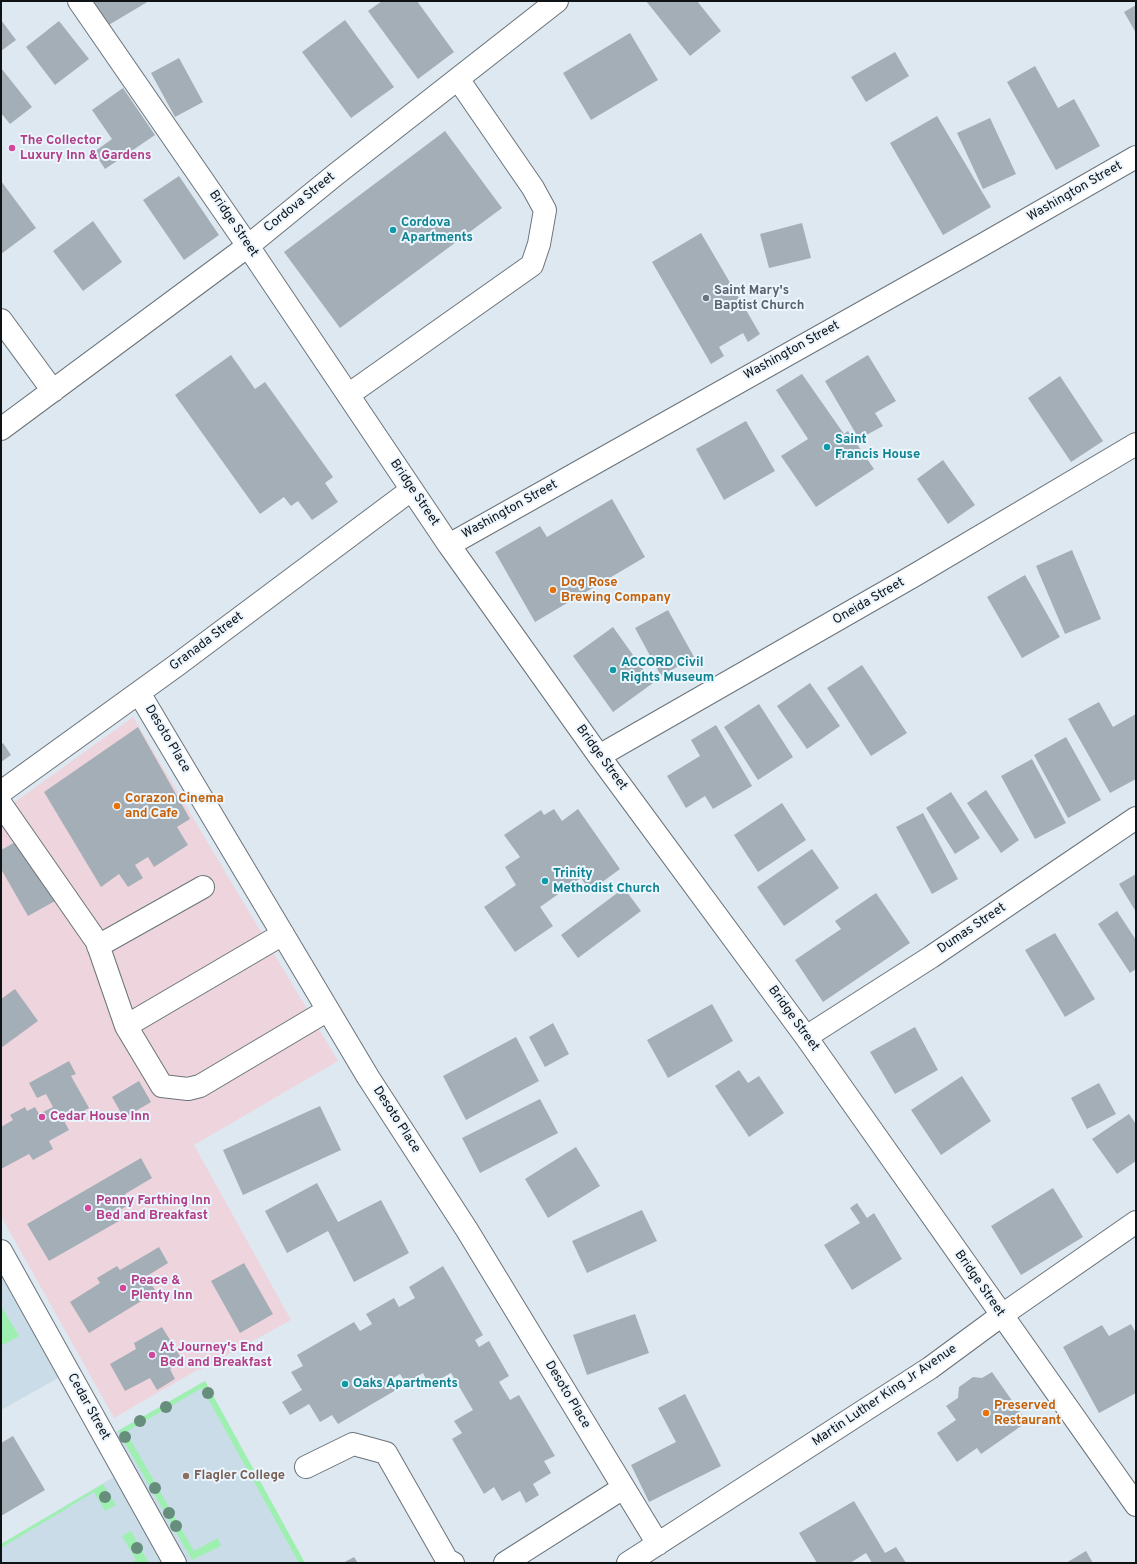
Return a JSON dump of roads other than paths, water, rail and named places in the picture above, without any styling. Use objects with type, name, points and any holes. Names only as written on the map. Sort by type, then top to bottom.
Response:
[{"type":"street","name":"Bridge Street","points":[[79,1],[248,246],[449,545],[599,756],[806,1037],[1136,1505]]},
{"type":"street","name":"Cordova Street","points":[[1,428],[248,246],[335,175],[557,1]]},
{"type":"street","points":[[348,395],[532,266],[539,244],[545,210],[533,188],[458,79]]},
{"type":"street","name":"Washington Street","points":[[449,545],[1136,157]]},
{"type":"street","points":[[1,320],[53,391]]},
{"type":"street","name":"Oneida Street","points":[[599,756],[915,575],[1136,444]]},
{"type":"street","name":"Granada Street","points":[[1,792],[139,693],[411,490]]},
{"type":"street","name":"Desoto Place","points":[[139,693],[368,1077],[467,1230],[658,1544]]},
{"type":"street","points":[[1,804],[96,942],[126,1026],[162,1086],[188,1089],[200,1086],[328,1010]]},
{"type":"street","name":"Dumas Street","points":[[806,1037],[931,957],[1136,818]]},
{"type":"street","points":[[98,946],[203,887]]},
{"type":"street","points":[[126,1026],[282,934]]},
{"type":"street","name":"Martin Luther King Jr Avenue","points":[[628,1563],[930,1368],[1002,1315],[1136,1222]]},
{"type":"street","name":"Cedar Street","points":[[1,1251],[175,1563]]},
{"type":"street","points":[[306,1468],[353,1444],[386,1453],[447,1560],[453,1563]]},
{"type":"street","points":[[504,1563],[624,1488]]},
{"type":"place","name":"The Collector Luxury Inn & Gardens","points":[[12,148]]},
{"type":"place","name":"Cordova Apartments","points":[[393,230]]},
{"type":"place","name":"Saint Mary's Baptist Church","points":[[706,298]]},
{"type":"place","name":"Saint Francis House","points":[[827,447]]},
{"type":"place","name":"Dog Rose Brewing Company","points":[[553,590]]},
{"type":"place","name":"ACCORD Civil Rights Museum","points":[[613,670]]},
{"type":"place","name":"Corazon Cinema and Cafe","points":[[117,806]]},
{"type":"place","name":"Trinity Methodist Church","points":[[545,881]]},
{"type":"place","name":"Cedar House Inn","points":[[42,1117]]},
{"type":"place","name":"Penny Farthing Inn Bed and Breakfast","points":[[88,1208]]},
{"type":"place","name":"Peace & Plenty Inn","points":[[123,1288]]},
{"type":"place","name":"At Journey's End Bed and Breakfast","points":[[152,1355]]},
{"type":"place","name":"Oaks Apartments","points":[[345,1384]]},
{"type":"place","name":"Preserved Restaurant","points":[[986,1413]]},
{"type":"place","name":"Flagler College","points":[[186,1476]]}]
